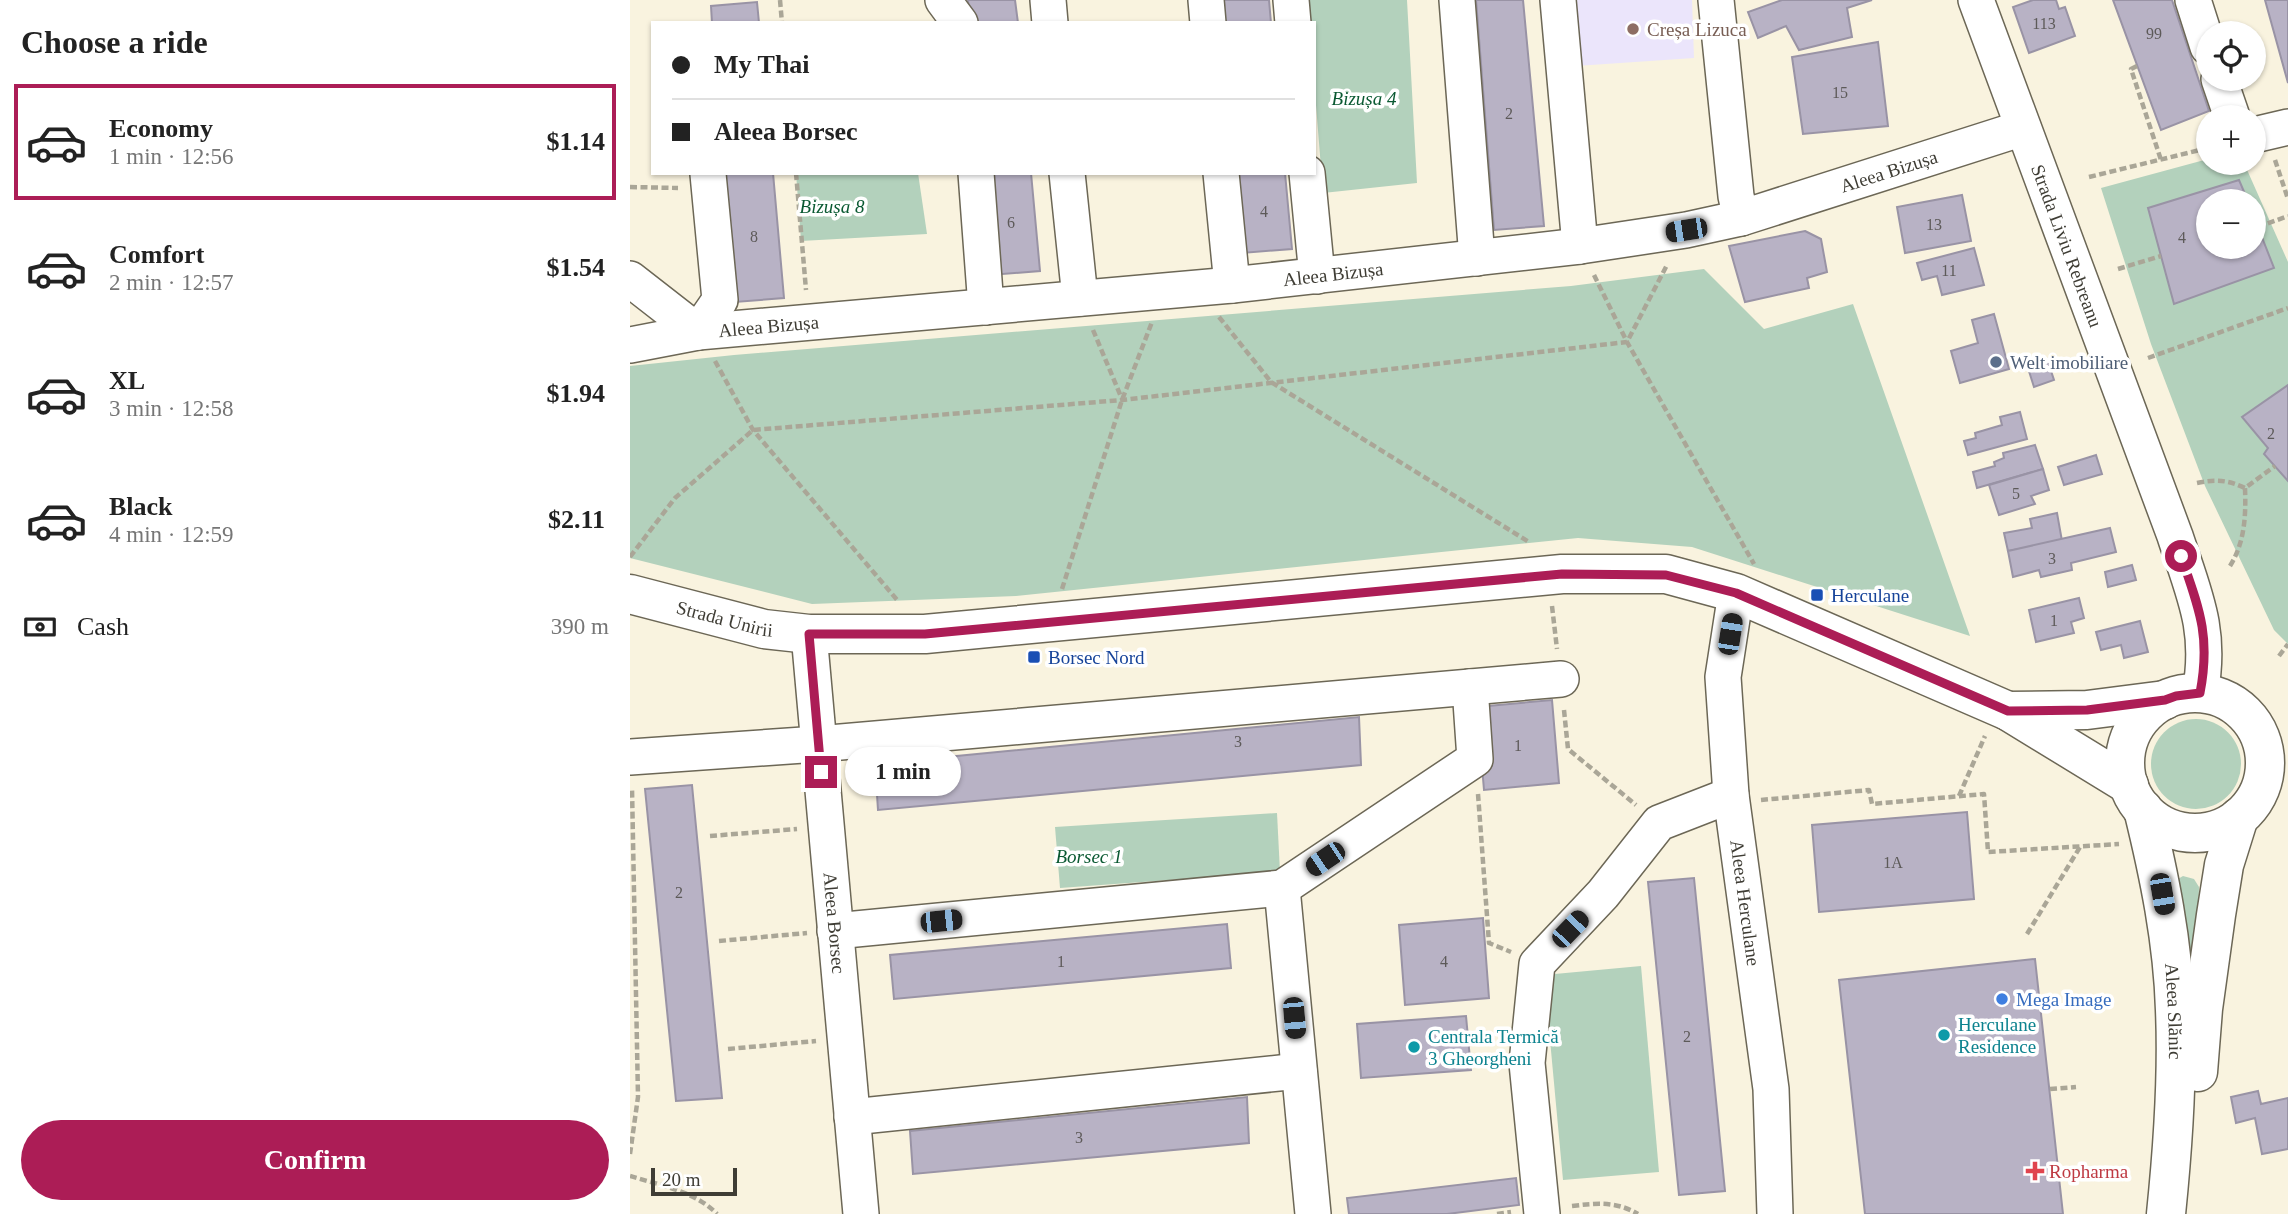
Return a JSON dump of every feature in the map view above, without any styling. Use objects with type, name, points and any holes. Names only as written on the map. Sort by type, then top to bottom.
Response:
[{"type":"main road","name":"Strada Unirii","points":[[630,594],[764,629],[809,634],[925,634],[1562,574],[1666,575],[1746,580],[2136,797]]},
{"type":"main road","points":[[2288,736],[2219,697],[2183,696],[2147,712],[2134,729],[2126,758],[2136,797],[2157,821],[2183,831],[2211,830],[2243,813],[2288,803]]},
{"type":"main road","name":"Strada Unirii","points":[[1997,721],[2183,696]]},
{"type":"main road","points":[[2236,706],[2255,727],[2264,754],[2262,783],[2243,813]]},
{"type":"main road","name":"Aleea Slănic","points":[[2136,797],[2165,913],[2175,1009],[2175,1083],[2166,1214]]},
{"type":"main road","name":"Aleea Slănic","points":[[2192,1214],[2203,1009],[2224,865],[2243,813]]},
{"type":"street","points":[[943,0],[959,21]]},
{"type":"street","points":[[1048,0],[1051,21]]},
{"type":"street","points":[[1206,0],[1208,21]]},
{"type":"street","points":[[1291,0],[1293,21]]},
{"type":"street","points":[[1457,0],[1477,258]]},
{"type":"street","points":[[1558,0],[1580,246]]},
{"type":"street","points":[[1716,0],[1735,196],[1741,218]]},
{"type":"street","name":"Strada Liviu Rebreanu","points":[[1976,0],[2175,536],[2202,616],[2205,666],[2183,696]]},
{"type":"street","points":[[2193,0],[2200,21]]},
{"type":"street","name":"Aleea Bizușa","points":[[630,345],[698,332],[1317,276],[1580,246],[1686,230],[1741,218],[2023,128]]},
{"type":"street","points":[[976,175],[986,307]]},
{"type":"street","points":[[1066,175],[1080,298]]},
{"type":"street","points":[[1221,175],[1232,285]]},
{"type":"street","points":[[1307,175],[1317,276]]},
{"type":"street","points":[[630,279],[698,332],[720,300],[708,181]]},
{"type":"street","name":"Aleea Herculane","points":[[1746,580],[1723,677],[1731,799],[1771,1089],[1774,1214]]},
{"type":"street","name":"Aleea Borsec","points":[[809,634],[861,1214]]},
{"type":"street","points":[[631,769],[818,744],[1561,679]]},
{"type":"street","points":[[835,931],[1282,888],[1475,759],[1470,687]]},
{"type":"street","points":[[1542,1214],[1527,1063],[1537,964],[1603,894],[1659,823],[1731,799]]},
{"type":"street","points":[[1282,888],[1313,1214]]},
{"type":"street","points":[[852,1117],[1299,1071]]},
{"type":"path","points":[[780,0],[782,21]]},
{"type":"path","points":[[2137,66],[2131,68],[2161,160]]},
{"type":"path","points":[[2272,138],[2288,199]]},
{"type":"path","points":[[2089,177],[2196,151]]},
{"type":"path","points":[[796,175],[809,323]]},
{"type":"path","points":[[630,187],[708,181]]},
{"type":"path","points":[[2266,224],[2288,216]]},
{"type":"path","points":[[1627,342],[1686,230]]},
{"type":"path","points":[[1580,246],[1746,580]]},
{"type":"path","points":[[2119,269],[2161,257]]},
{"type":"path","points":[[1061,594],[1122,400],[1180,288],[1271,382],[1536,547]]},
{"type":"path","points":[[1080,298],[1122,400]]},
{"type":"path","points":[[2148,358],[2288,308]]},
{"type":"path","points":[[698,332],[753,430],[899,603]]},
{"type":"path","points":[[630,557],[675,498],[753,430],[1122,400],[1627,342]]},
{"type":"path","points":[[2245,488],[2276,466]]},
{"type":"path","points":[[2197,484],[2211,480],[2228,480],[2245,488]]},
{"type":"path","points":[[2230,566],[2243,536],[2245,488]]},
{"type":"path","points":[[1550,595],[1568,749],[1659,823]]},
{"type":"path","points":[[2279,656],[2288,644]]},
{"type":"path","points":[[1959,796],[1997,721]]},
{"type":"path","points":[[1475,759],[1489,943]]},
{"type":"path","points":[[630,1154],[638,1097],[631,769]]},
{"type":"path","points":[[1731,799],[1869,790],[1872,804],[1984,794],[1988,852],[2119,844]]},
{"type":"path","points":[[710,836],[826,826]]},
{"type":"path","points":[[2027,934],[2081,847]]},
{"type":"path","points":[[719,941],[835,931]]},
{"type":"path","points":[[728,1049],[845,1038]]},
{"type":"path","points":[[2050,1089],[2076,1087]]},
{"type":"path","points":[[630,1176],[680,1191],[710,1207],[717,1214]]},
{"type":"shaded area","name":"Creșa Lizuca","points":[[1571,0],[1692,0],[1694,58],[1576,66]]},
{"type":"green space","name":"Bizușa 4","points":[[1308,0],[1407,0],[1417,183],[1323,193],[1316,105],[1316,21],[1310,21]]},
{"type":"green space","points":[[2196,162],[2196,175],[2249,175],[2256,189],[2243,189],[2239,180],[2210,189],[2196,189],[2196,193],[2148,208],[2174,304],[2274,268],[2266,248],[2266,212],[2288,262],[2288,385],[2242,417],[2268,448],[2288,481],[2288,644],[2274,630],[2205,486],[2151,344],[2101,188]]},
{"type":"green space","name":"Bizușa 8","points":[[796,175],[918,175],[927,234],[801,241]]},
{"type":"green space","points":[[1704,269],[1764,329],[1853,304],[1970,636],[1692,547],[1578,538],[1016,596],[812,604],[630,558],[630,366],[734,355],[1571,286]]},
{"type":"green space","points":[[2196,719],[2213,723],[2228,732],[2237,747],[2241,764],[2237,781],[2228,796],[2213,805],[2196,809],[2179,805],[2164,796],[2155,781],[2151,764],[2155,747],[2164,732],[2179,723]]},
{"type":"green space","name":"Borsec 1","points":[[1277,813],[1280,872],[1060,888],[1055,827]]},
{"type":"green space","points":[[2183,876],[2194,879],[2199,887],[2191,1150],[2184,1214],[2173,882]]},
{"type":"green space","points":[[1641,966],[1659,1172],[1563,1180],[1544,975]]},
{"type":"building","points":[[968,0],[1015,0],[1018,21],[970,21]]},
{"type":"building","points":[[1222,0],[1269,0],[1271,21],[1224,21]]},
{"type":"building","points":[[1476,0],[1523,0],[1544,226],[1494,230]]},
{"type":"building","points":[[1782,0],[1872,0],[1847,8],[1852,37],[1799,50],[1786,26],[1758,38],[1748,12]]},
{"type":"building","points":[[2033,0],[2056,0],[2059,9],[2065,7],[2075,36],[2029,53],[2013,7]]},
{"type":"building","points":[[2113,0],[2172,0],[2196,72],[2196,91],[2202,91],[2207,105],[2196,105],[2196,116],[2161,130]]},
{"type":"building","points":[[2265,0],[2288,0],[2288,83]]},
{"type":"building","points":[[757,2],[759,21],[712,21],[711,6]]},
{"type":"building","points":[[1878,42],[1888,126],[1803,134],[1792,57]]},
{"type":"building","points":[[724,175],[773,175],[784,298],[735,302]]},
{"type":"building","points":[[982,175],[1031,175],[1040,271],[990,275]]},
{"type":"building","points":[[1236,175],[1285,175],[1292,249],[1242,253]]},
{"type":"building","points":[[2239,180],[2243,189],[2210,189]]},
{"type":"building","points":[[2196,193],[2196,259],[2266,259],[2266,248],[2274,268],[2174,304],[2148,208]]},
{"type":"building","points":[[1962,195],[1971,241],[1905,253],[1897,207]]},
{"type":"building","points":[[1805,231],[1821,239],[1827,272],[1807,278],[1809,288],[1745,302],[1729,246]]},
{"type":"building","points":[[1974,248],[1984,285],[1942,295],[1937,276],[1922,280],[1917,263]]},
{"type":"building","points":[[1994,314],[2009,369],[1960,383],[1951,351],[1978,343],[1972,320]]},
{"type":"building","points":[[2047,359],[2054,380],[2034,387],[2027,365]]},
{"type":"building","points":[[2288,385],[2288,481],[2264,454],[2268,448],[2242,417]]},
{"type":"building","points":[[2020,412],[2027,439],[1968,455],[1964,441],[1976,438],[1975,433],[2002,425],[2000,417]]},
{"type":"building","points":[[2035,445],[2043,469],[1977,488],[1973,472],[1995,466],[1994,462],[2004,458],[2003,453]]},
{"type":"building","points":[[2096,455],[2102,474],[2064,485],[2058,467]]},
{"type":"building","points":[[2043,469],[2049,490],[2031,496],[2035,504],[1999,515],[1989,485]]},
{"type":"building","points":[[2057,513],[2062,541],[2008,551],[2004,533],[2032,528],[2030,519]]},
{"type":"building","points":[[2110,528],[2116,552],[2071,563],[2072,570],[2041,577],[2039,570],[2013,577],[2008,551]]},
{"type":"building","points":[[2132,565],[2136,580],[2108,587],[2105,572]]},
{"type":"building","points":[[2079,598],[2084,618],[2071,622],[2074,633],[2036,642],[2029,610]]},
{"type":"building","points":[[2140,621],[2148,652],[2124,658],[2121,645],[2101,650],[2096,632]]},
{"type":"building","points":[[1552,700],[1559,783],[1484,790],[1477,707]]},
{"type":"building","points":[[1359,717],[1361,765],[878,810],[875,764]]},
{"type":"building","points":[[692,785],[722,1098],[676,1101],[645,789]]},
{"type":"building","points":[[1967,812],[1974,899],[1819,912],[1812,825]]},
{"type":"building","points":[[1694,878],[1725,1191],[1679,1195],[1648,882]]},
{"type":"building","points":[[1483,918],[1489,998],[1405,1005],[1399,925]]},
{"type":"building","points":[[1227,924],[1231,968],[894,999],[890,955]]},
{"type":"building","name":"Herculane Residence","points":[[2035,959],[2063,1214],[1865,1214],[1839,980]]},
{"type":"building","name":"Centrala Termică 3 Gheorgheni","points":[[1466,1016],[1471,1070],[1361,1078],[1357,1024]]},
{"type":"building","points":[[2258,1091],[2261,1104],[2288,1098],[2288,1149],[2262,1154],[2255,1118],[2236,1123],[2231,1097]]},
{"type":"building","points":[[1247,1097],[1249,1143],[913,1174],[910,1131]]},
{"type":"building","points":[[1516,1178],[1519,1205],[1447,1214],[1349,1214],[1347,1198]]},
{"type":"place","name":"Creșa Lizuca","points":[[1633,29]]},
{"type":"place","name":"Welt imobiliare","points":[[1996,362]]},
{"type":"place","name":"Herculane","points":[[1817,595]]},
{"type":"place","name":"Borsec Nord","points":[[1034,657]]},
{"type":"place","name":"Mega Image","points":[[2002,999]]},
{"type":"place","name":"Herculane Residence","points":[[1944,1035]]},
{"type":"place","name":"Centrala Termică 3 Gheorgheni","points":[[1414,1047]]},
{"type":"place","name":"Ropharma","points":[[2035,1171]]},
{"type":"route","points":[[821,772],[809,634],[925,634],[1579,573],[1666,575],[1736,593],[2008,711],[2087,710],[2165,700],[2188,693],[2200,693],[2205,666],[2206,643],[2202,616],[2181,556]]}]
